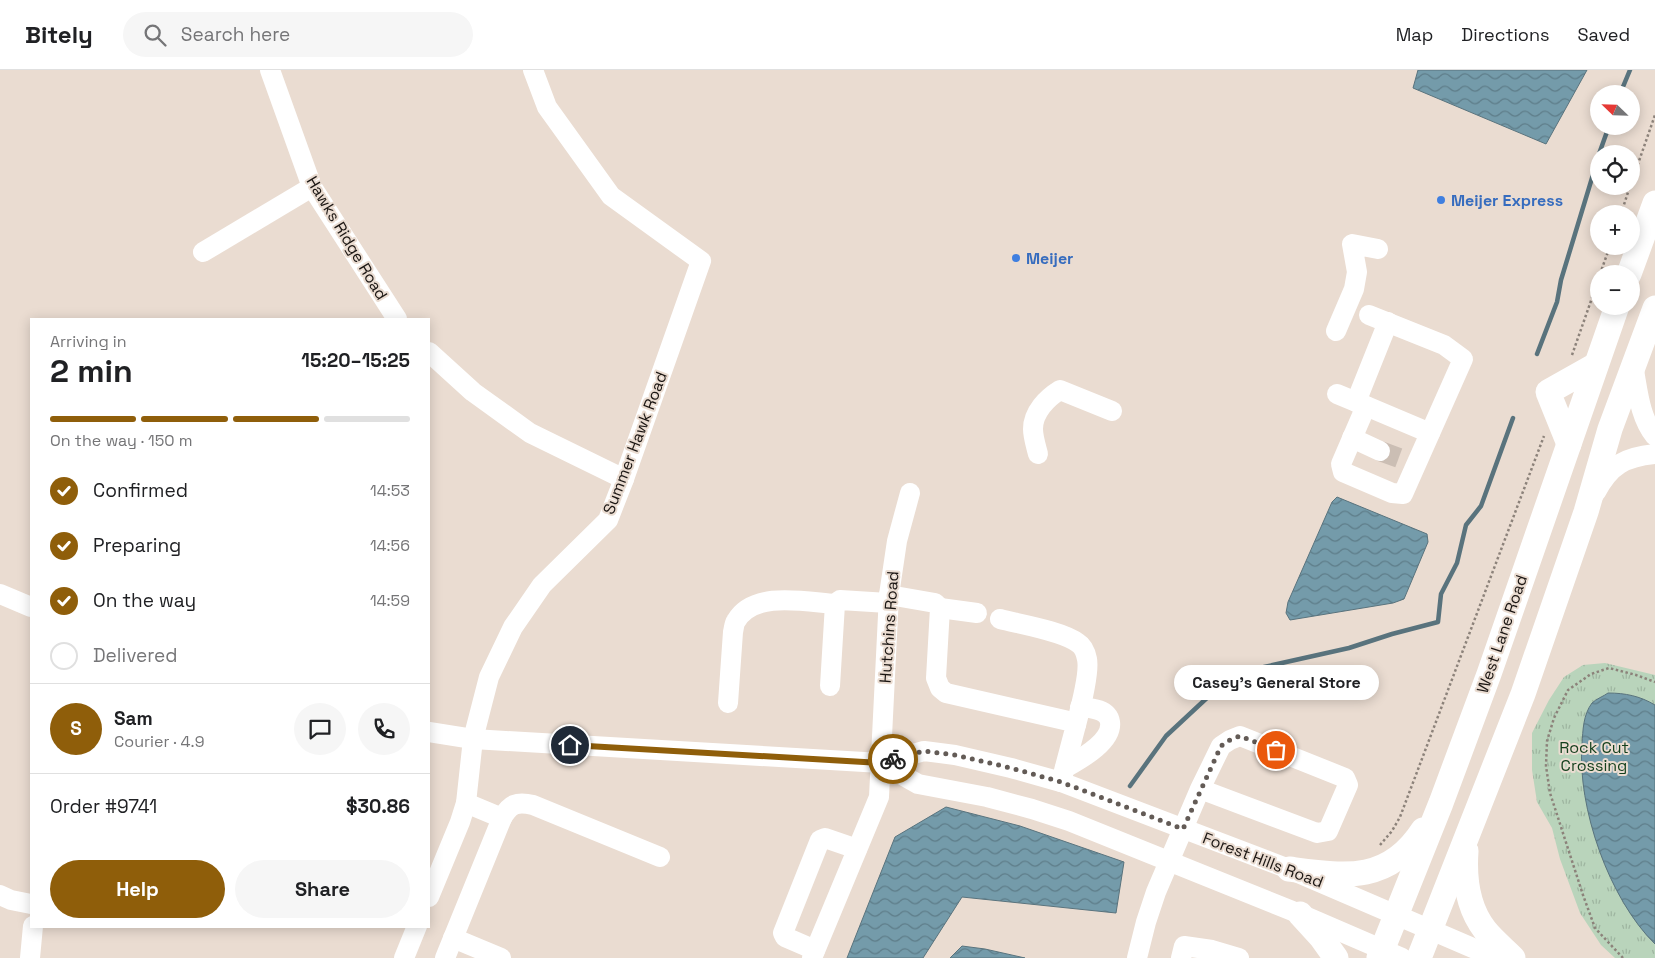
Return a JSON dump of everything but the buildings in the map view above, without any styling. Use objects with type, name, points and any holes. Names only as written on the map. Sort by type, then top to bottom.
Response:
[{"type":"main road","points":[[1632,265],[1655,203]]},
{"type":"main road","points":[[1419,958],[1523,694],[1586,512],[1610,430],[1655,308]]},
{"type":"main road","name":"West Lane Road","points":[[1388,955],[1396,915],[1441,803],[1489,674],[1615,315]]},
{"type":"main road","points":[[1569,444],[1548,392],[1596,365]]},
{"type":"main road","points":[[1289,868],[1345,874],[1364,872],[1390,864],[1404,854],[1420,835],[1441,803]]},
{"type":"main road","points":[[1475,818],[1466,849],[1465,870],[1468,894],[1475,914],[1485,929],[1513,958]]},
{"type":"main road","points":[[1300,914],[1321,937],[1336,958]]},
{"type":"street","name":"Hawks Ridge Road","points":[[270,70],[312,187],[396,318]]},
{"type":"street","name":"Summer Hawk Road","points":[[430,895],[466,803],[473,739],[489,677],[513,627],[542,585],[608,520],[701,261],[611,196],[547,107],[532,70]]},
{"type":"street","points":[[203,252],[312,187]]},
{"type":"street","points":[[1336,331],[1354,289],[1357,272],[1352,244],[1378,249]]},
{"type":"street","points":[[1369,315],[1388,322],[1444,345],[1463,360],[1430,434],[1407,462],[1402,494],[1392,493],[1342,472],[1341,464],[1352,438],[1388,322]]},
{"type":"street","points":[[430,353],[473,392],[530,434],[624,479]]},
{"type":"street","points":[[1633,365],[1640,408],[1655,436]]},
{"type":"street","points":[[1038,454],[1033,428],[1037,416],[1043,404],[1050,396],[1060,390],[1112,412]]},
{"type":"street","points":[[1337,394],[1430,434]]},
{"type":"street","points":[[1352,438],[1380,450]]},
{"type":"street","points":[[1586,512],[1605,476],[1621,462],[1655,454]]},
{"type":"street","name":"Hutchins Road","points":[[814,954],[879,797],[888,599],[897,541],[910,493]]},
{"type":"street","points":[[0,594],[30,607]]},
{"type":"street","points":[[728,703],[733,632],[736,621],[745,610],[757,603],[785,600],[835,604],[840,600],[888,599],[935,603],[940,608],[977,613]]},
{"type":"street","points":[[830,686],[835,604]]},
{"type":"street","points":[[940,608],[936,678],[940,688],[946,693],[1073,722],[1078,716],[1095,709],[1104,712],[1110,720],[1110,730],[1104,740],[1063,775]]},
{"type":"street","points":[[1000,619],[1061,634],[1078,642],[1084,650],[1088,661],[1078,716],[1063,775]]},
{"type":"street","name":"Forest Hills Road","points":[[430,732],[473,739],[881,763],[924,751],[955,755],[1002,766],[1063,775],[1183,829],[1289,868],[1496,958]]},
{"type":"street","points":[[1137,958],[1146,922],[1169,862],[1200,789],[1221,746],[1240,736],[1346,778],[1348,785],[1328,831],[1317,833],[1200,789]]},
{"type":"street","name":"Forest Hills Road","points":[[881,763],[918,784],[987,797],[1069,821],[1300,914],[1388,955]]},
{"type":"street","points":[[466,803],[502,818]]},
{"type":"street","points":[[445,958],[502,818],[507,808],[515,804],[533,805],[660,857]]},
{"type":"street","points":[[814,954],[785,937],[783,933],[820,840],[825,838],[857,849]]},
{"type":"street","points":[[0,895],[11,900],[30,904]]},
{"type":"street","points":[[30,958],[33,928]]},
{"type":"street","points":[[404,958],[416,928]]},
{"type":"street","points":[[453,938],[501,958]]},
{"type":"street","points":[[1181,958],[1184,946],[1212,950],[1239,958]]},
{"type":"path","points":[[1640,159],[1655,115]]},
{"type":"path","points":[[1562,384],[1590,304]]},
{"type":"path","points":[[1375,850],[1392,831],[1400,817],[1554,408]]},
{"type":"path","points":[[1623,958],[1595,928],[1583,895],[1550,793],[1546,766],[1547,741],[1554,718],[1568,690],[1591,674],[1610,668],[1636,674],[1655,682]]},
{"type":"green space","name":"Rock Cut Crossing","points":[[1605,663],[1655,675],[1655,958],[1615,958],[1601,945],[1580,913],[1560,859],[1552,828],[1537,802],[1532,770],[1532,733],[1549,700],[1564,677],[1583,665]]},
{"type":"water","points":[[1418,70],[1587,70],[1546,144],[1413,88]]},
{"type":"water","points":[[1337,497],[1427,534],[1428,542],[1404,599],[1393,603],[1290,620],[1286,613],[1288,602],[1332,502]]},
{"type":"water","points":[[1608,693],[1644,699],[1655,705],[1655,944],[1638,925],[1623,903],[1610,878],[1599,851],[1585,796],[1582,744],[1585,718],[1592,703]]},
{"type":"water","points":[[946,807],[1020,826],[1124,862],[1116,913],[962,897],[923,958],[847,958],[895,837]]},
{"type":"water","points":[[962,946],[985,949],[1025,958],[950,958]]},
{"type":"waterway","points":[[1624,85],[1630,70]]},
{"type":"waterway","points":[[1602,145],[1606,135]]},
{"type":"waterway","points":[[1537,354],[1557,302],[1561,280],[1590,185]]},
{"type":"waterway","points":[[1130,786],[1166,736],[1209,696],[1264,667],[1349,648],[1438,622],[1441,594],[1457,563],[1466,525],[1481,506],[1513,418]]},
{"type":"tunnel","points":[[1380,451],[1399,458]]},
{"type":"way so far","points":[[893,759],[924,751],[955,755],[1011,768],[1061,782],[1183,829],[1221,746],[1240,736],[1276,750]]},
{"type":"place","name":"Meijer Express","points":[[1441,200]]},
{"type":"place","name":"Meijer","points":[[1016,258]]},
{"type":"place","name":"Casey's General Store","points":[[1276,750]]},
{"type":"route","points":[[570,745],[881,763],[893,759]]}]
